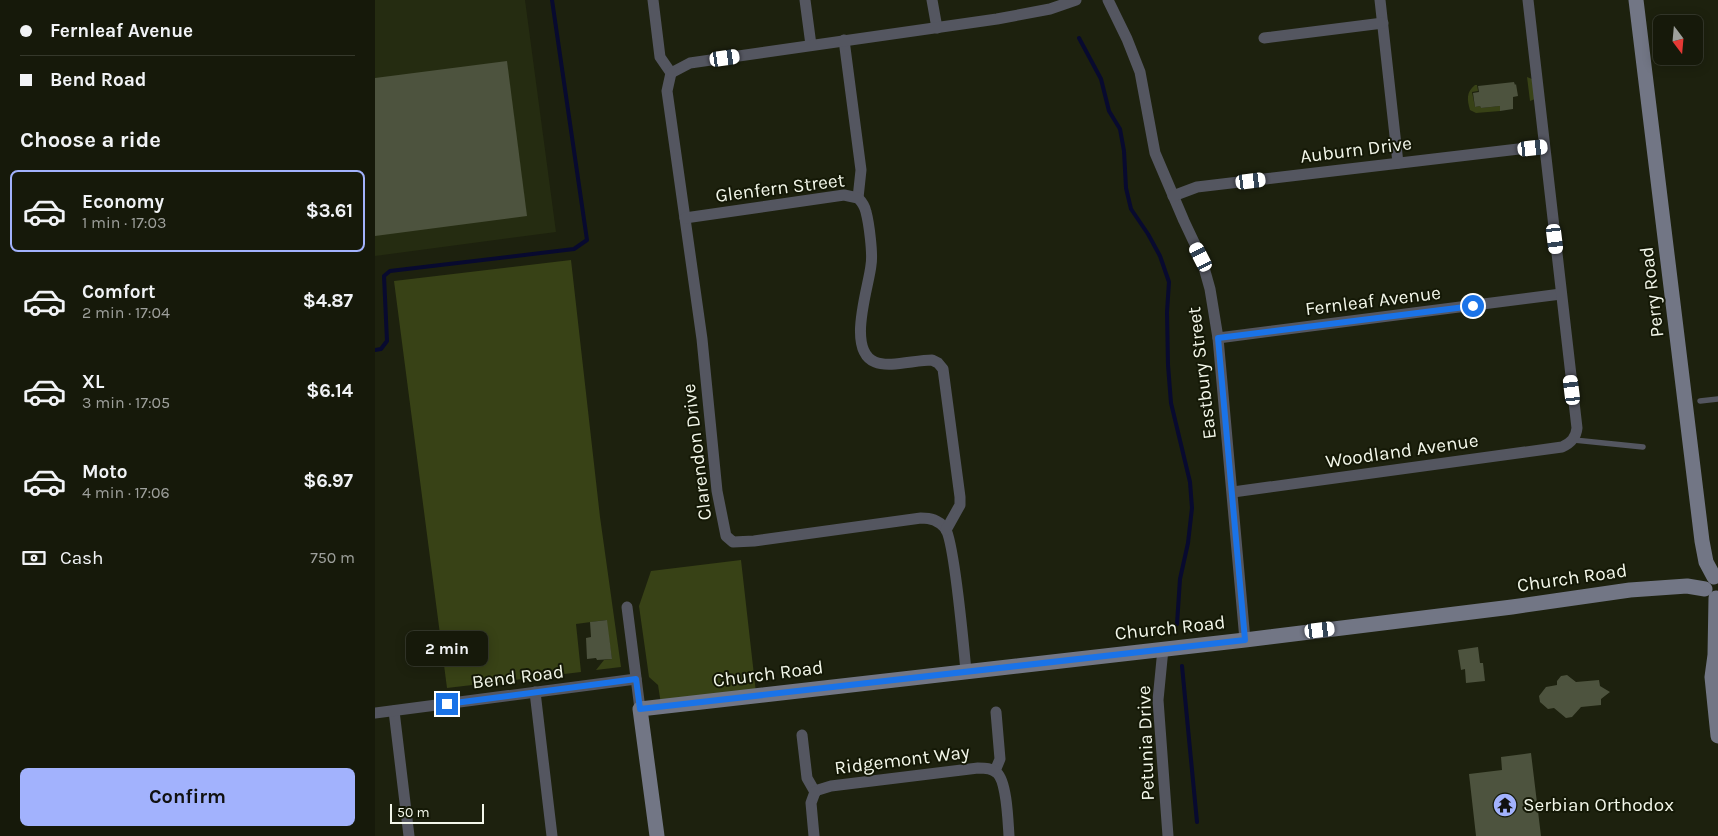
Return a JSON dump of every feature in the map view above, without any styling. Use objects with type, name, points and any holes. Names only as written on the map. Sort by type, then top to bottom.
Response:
[{"type":"main road","name":"Perry Road","points":[[1636,0],[1702,541],[1714,588],[1717,660],[1712,690],[1718,736]]},
{"type":"main road","name":"Church Road","points":[[640,709],[1245,640],[1512,607],[1630,590],[1687,586],[1714,588]]},
{"type":"main road","points":[[640,709],[657,836]]},
{"type":"street","points":[[653,0],[660,57],[671,73],[690,63],[997,20],[1050,9],[1076,0]]},
{"type":"street","points":[[805,0],[811,45]]},
{"type":"street","points":[[932,0],[937,28]]},
{"type":"street","name":"Eastbury Street","points":[[1108,0],[1127,39],[1140,72],[1155,153],[1201,257],[1210,290],[1218,338],[1245,640]]},
{"type":"street","points":[[1380,0],[1398,163]]},
{"type":"street","points":[[1528,0],[1577,428],[1573,440]]},
{"type":"street","points":[[1264,38],[1383,23]]},
{"type":"street","points":[[844,40],[861,170],[859,198]]},
{"type":"street","name":"Clarendon Drive","points":[[671,73],[667,91],[702,339],[717,492],[726,536],[733,542],[754,541],[921,518],[930,518],[938,521],[946,530]]},
{"type":"street","name":"Auburn Drive","points":[[1173,196],[1197,187],[1545,146]]},
{"type":"street","name":"Glenfern Street","points":[[685,218],[844,194],[859,198],[866,211],[872,262],[861,320],[861,345],[863,352],[874,362],[884,364],[932,360],[943,370],[960,497],[960,506],[956,516],[946,530]]},
{"type":"street","name":"Fernleaf Avenue","points":[[1218,338],[1561,294]]},
{"type":"street","name":"Woodland Avenue","points":[[1233,492],[1562,447],[1573,440]]},
{"type":"street","points":[[946,530],[951,554],[966,671]]},
{"type":"street","points":[[627,607],[640,709]]},
{"type":"street","name":"Petunia Drive","points":[[1163,649],[1158,700],[1168,836]]},
{"type":"street","name":"Bend Road","points":[[375,713],[636,679]]},
{"type":"street","points":[[535,692],[552,836]]},
{"type":"street","points":[[394,710],[409,836]]},
{"type":"street","points":[[996,712],[1000,759],[995,771],[999,774],[1003,784],[1009,836]]},
{"type":"street","points":[[801,735],[807,778],[815,792],[811,803],[814,836]]},
{"type":"street","name":"Ridgemont Way","points":[[815,792],[831,786],[978,768],[987,768],[995,771]]},
{"type":"lane","points":[[1700,401],[1718,399]]},
{"type":"lane","points":[[1573,440],[1643,447]]},
{"type":"shaded area","points":[[375,0],[525,0],[556,232],[375,256]]},
{"type":"shaded area","points":[[1527,77],[1532,79],[1535,99],[1530,101]]},
{"type":"shaded area","points":[[1477,85],[1478,91],[1472,92],[1475,107],[1500,106],[1500,111],[1476,113],[1470,110],[1468,96],[1470,90]]},
{"type":"shaded area","points":[[571,260],[600,517],[621,667],[596,670],[604,660],[612,659],[606,620],[576,624],[581,672],[447,688],[394,281]]},
{"type":"shaded area","points":[[741,560],[756,693],[661,704],[658,685],[649,677],[639,606],[651,571]]},
{"type":"building","points":[[507,61],[527,216],[375,236],[375,78]]},
{"type":"building","points":[[1514,82],[1518,96],[1513,97],[1513,109],[1500,111],[1500,106],[1475,107],[1473,93],[1479,92],[1478,86]]},
{"type":"building","points":[[607,620],[612,659],[587,659],[586,638],[591,637],[590,622]]},
{"type":"building","points":[[1478,647],[1480,663],[1483,663],[1485,681],[1466,683],[1465,669],[1461,670],[1458,650]]},
{"type":"building","points":[[1567,675],[1576,682],[1599,680],[1600,686],[1610,692],[1601,699],[1601,705],[1581,707],[1572,717],[1566,718],[1554,708],[1548,709],[1540,702],[1539,696],[1546,687],[1557,685],[1557,681],[1561,676]]},
{"type":"building","name":"Serbian Orthodox","points":[[1531,753],[1541,836],[1476,836],[1469,774],[1502,770],[1501,757]]},
{"type":"waterway","points":[[375,350],[381,349],[387,341],[384,276],[390,271],[574,249],[587,240],[552,0]]},
{"type":"waterway","points":[[1079,38],[1101,79],[1109,111],[1120,129],[1124,151],[1126,188],[1131,209],[1160,256],[1169,282],[1167,312],[1171,403],[1190,482],[1192,508],[1188,543],[1180,579],[1177,624]]},
{"type":"waterway","points":[[1182,666],[1197,822]]},
{"type":"place","name":"Serbian Orthodox","points":[[1505,805]]},
{"type":"route","points":[[447,704],[636,679],[640,709],[1245,640],[1218,338],[1473,306]]}]
